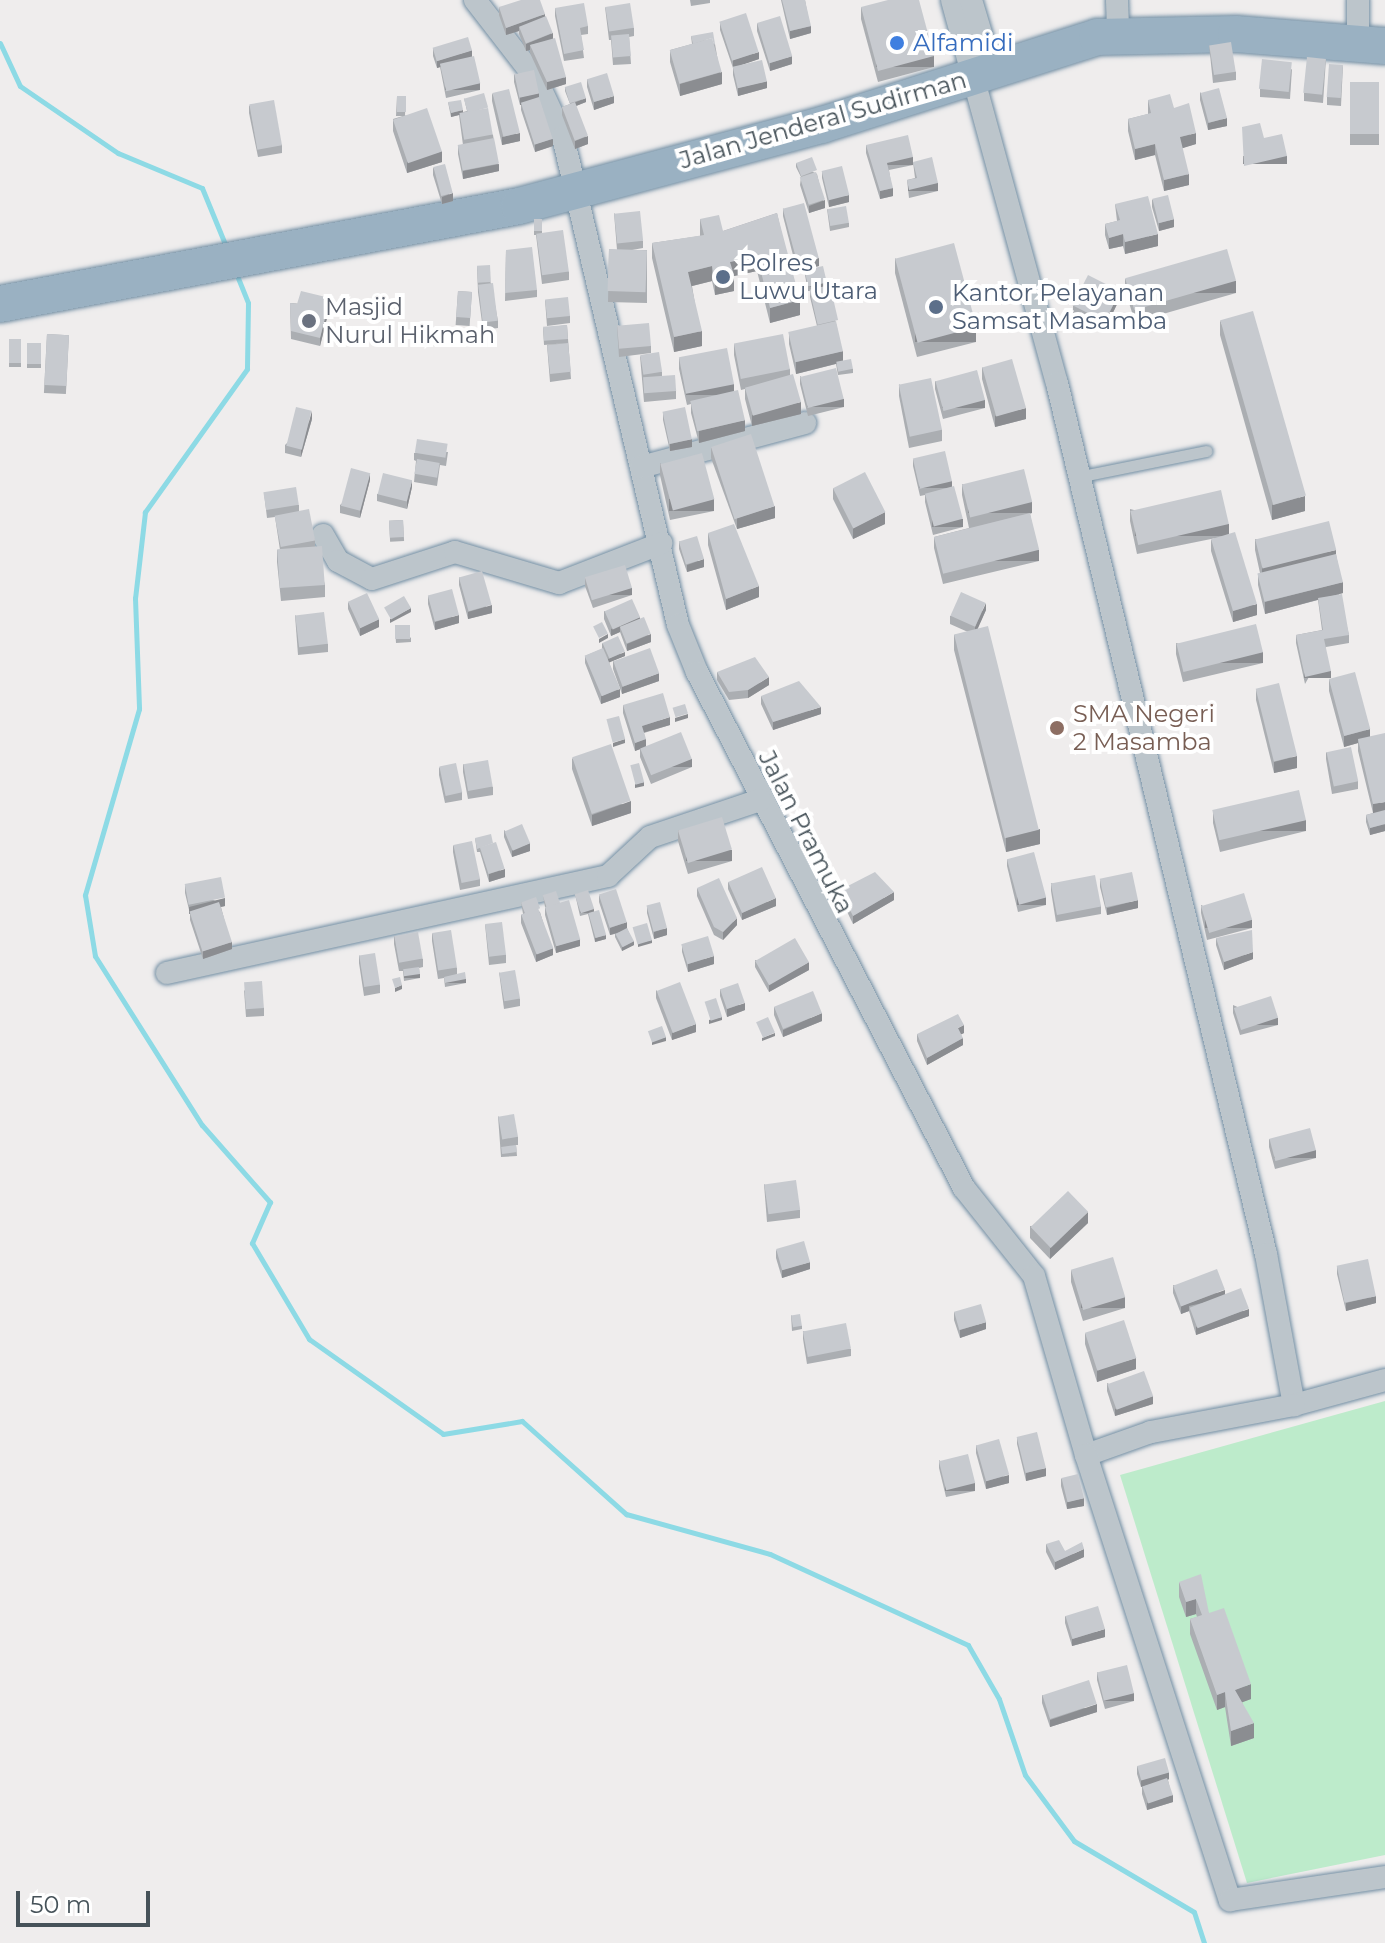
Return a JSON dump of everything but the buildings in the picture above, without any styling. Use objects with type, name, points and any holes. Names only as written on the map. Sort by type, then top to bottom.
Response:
[{"type":"highway","name":"Jalan Jenderal Sudirman","points":[[0,304],[198,265],[265,256],[577,190],[984,73],[1118,17],[1248,34],[1371,45]]},
{"type":"street","name":"Jalan Pramuka","points":[[475,0],[546,94],[577,190],[641,467],[662,543],[678,625],[760,800],[909,1071],[975,1208],[1034,1276],[1086,1455],[1230,1900],[1385,1877]]},
{"type":"street","points":[[952,0],[984,73]]},
{"type":"street","points":[[971,0],[984,73],[1076,477],[1266,1254],[1294,1405]]},
{"type":"street","points":[[1358,0],[1371,45]]},
{"type":"street","points":[[641,467],[805,423]]},
{"type":"street","points":[[323,535],[338,561],[372,579],[455,552],[559,583],[662,543]]},
{"type":"street","points":[[167,973],[608,876],[650,837],[760,800]]},
{"type":"street","points":[[1086,1455],[1151,1432],[1294,1405],[1385,1380]]},
{"type":"lane","points":[[1076,477],[1206,451]]},
{"type":"green space","points":[[1385,1401],[1385,1855],[1247,1883],[1120,1475]]},
{"type":"waterway","points":[[0,43],[20,86],[118,153],[202,188],[227,249]]},
{"type":"waterway","points":[[236,273],[248,303],[247,369],[145,512],[135,598],[139,709],[85,895],[95,956],[202,1125],[270,1202],[252,1243],[309,1339],[443,1434],[522,1421],[626,1514],[770,1554],[968,1645],[999,1699],[1025,1775],[1074,1841],[1194,1912],[1204,1943]]},
{"type":"place","name":"Alfamidi","points":[[897,43]]},
{"type":"place","name":"Polres Luwu Utara","points":[[723,277]]},
{"type":"place","name":"Kantor Pelayanan Samsat Masamba","points":[[936,307]]},
{"type":"place","name":"Masjid Nurul Hikmah","points":[[309,321]]},
{"type":"place","name":"SMA Negeri 2 Masamba","points":[[1057,728]]}]
